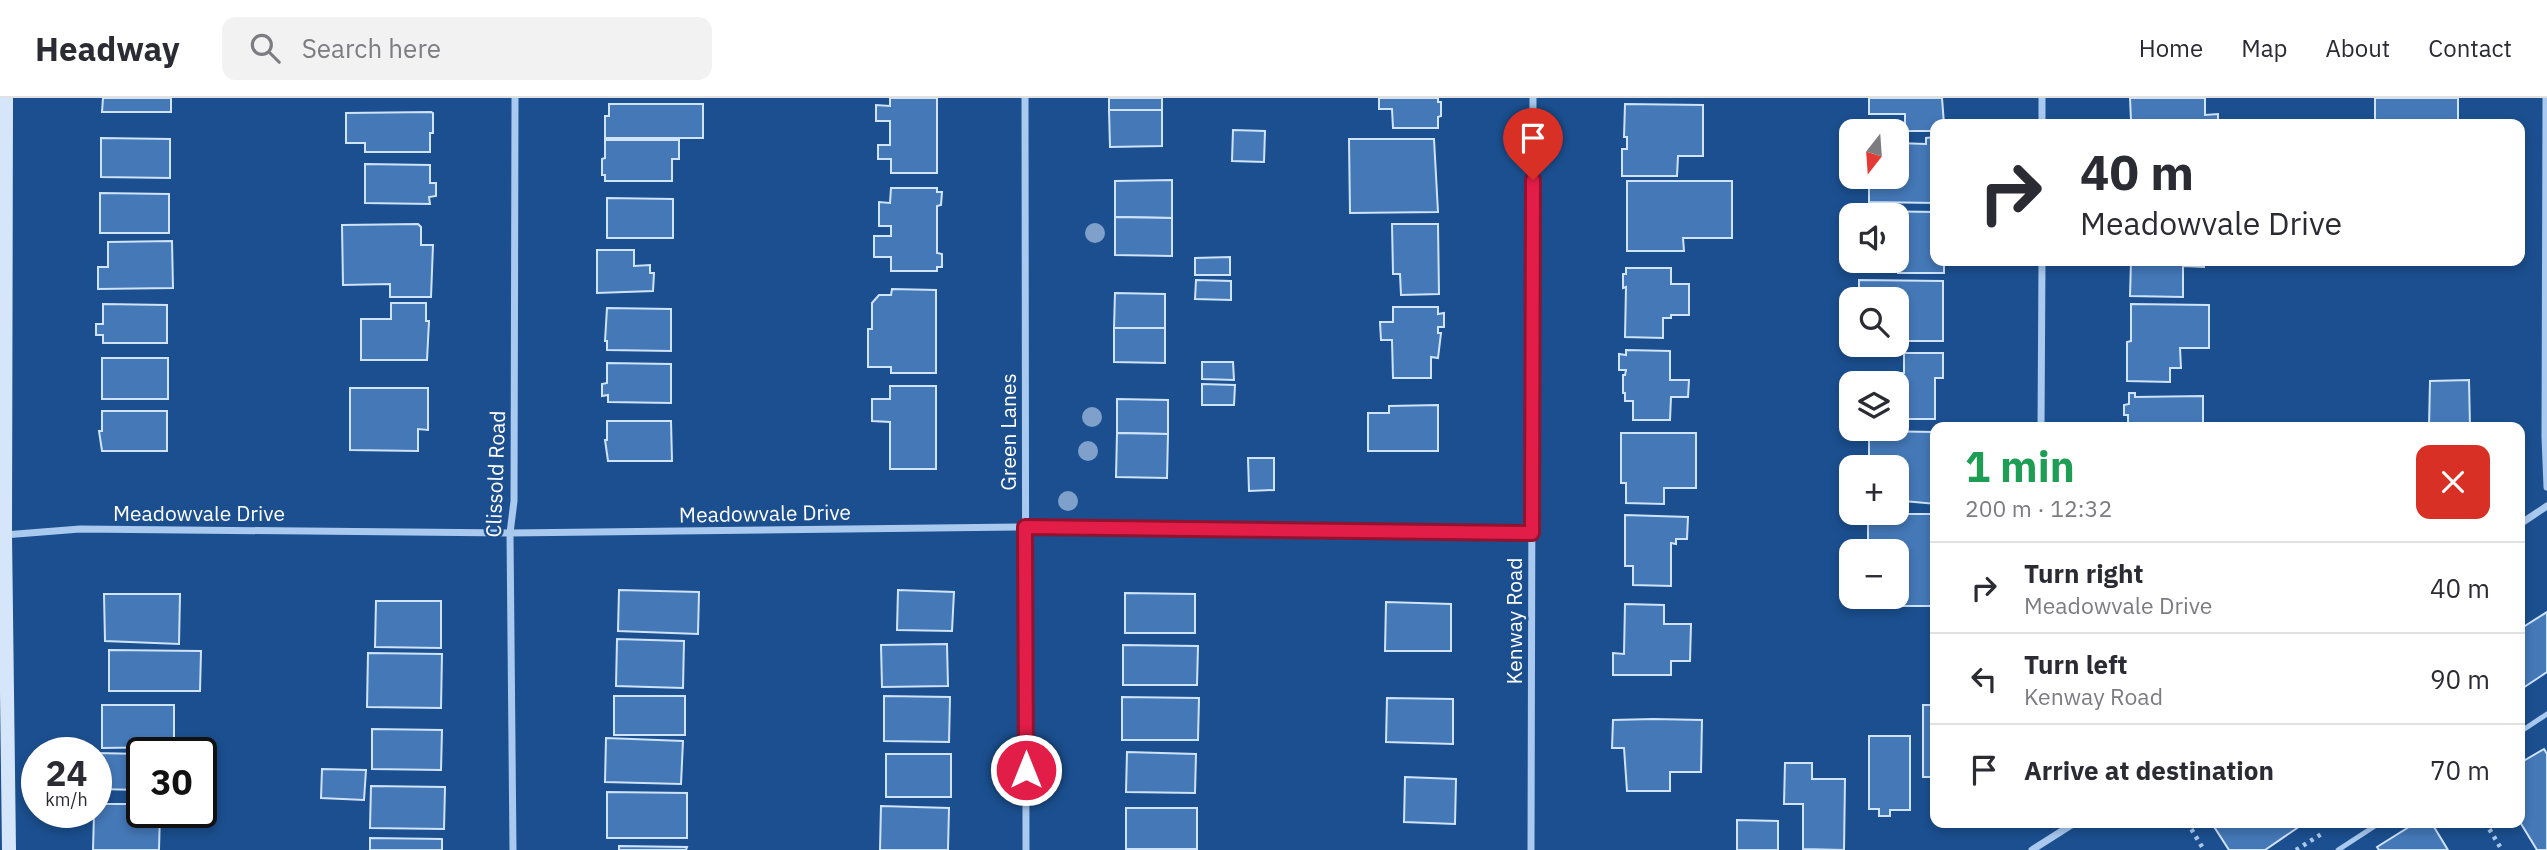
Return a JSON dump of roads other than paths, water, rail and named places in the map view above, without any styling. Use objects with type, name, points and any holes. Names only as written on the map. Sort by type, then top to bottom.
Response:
[{"type":"main road","points":[[6,98],[3,536],[9,850]]},
{"type":"street","name":"Clissold Road","points":[[513,850],[510,533],[514,487],[515,98]]},
{"type":"street","name":"Green Lanes","points":[[1025,98],[1026,850]]},
{"type":"street","name":"Kenway Road","points":[[1531,850],[1533,98]]},
{"type":"street","points":[[2042,98],[2042,119]]},
{"type":"street","points":[[2546,98],[2547,487]]},
{"type":"street","points":[[2041,422],[2042,266]]},
{"type":"street","points":[[2525,521],[2547,506]]},
{"type":"street","name":"Meadowvale Drive","points":[[3,536],[80,529],[510,533],[1025,527],[1532,533]]},
{"type":"street","points":[[2032,850],[2065,828]]},
{"type":"lane","points":[[2525,729],[2547,715]]},
{"type":"lane","points":[[2338,850],[2372,828]]}]
